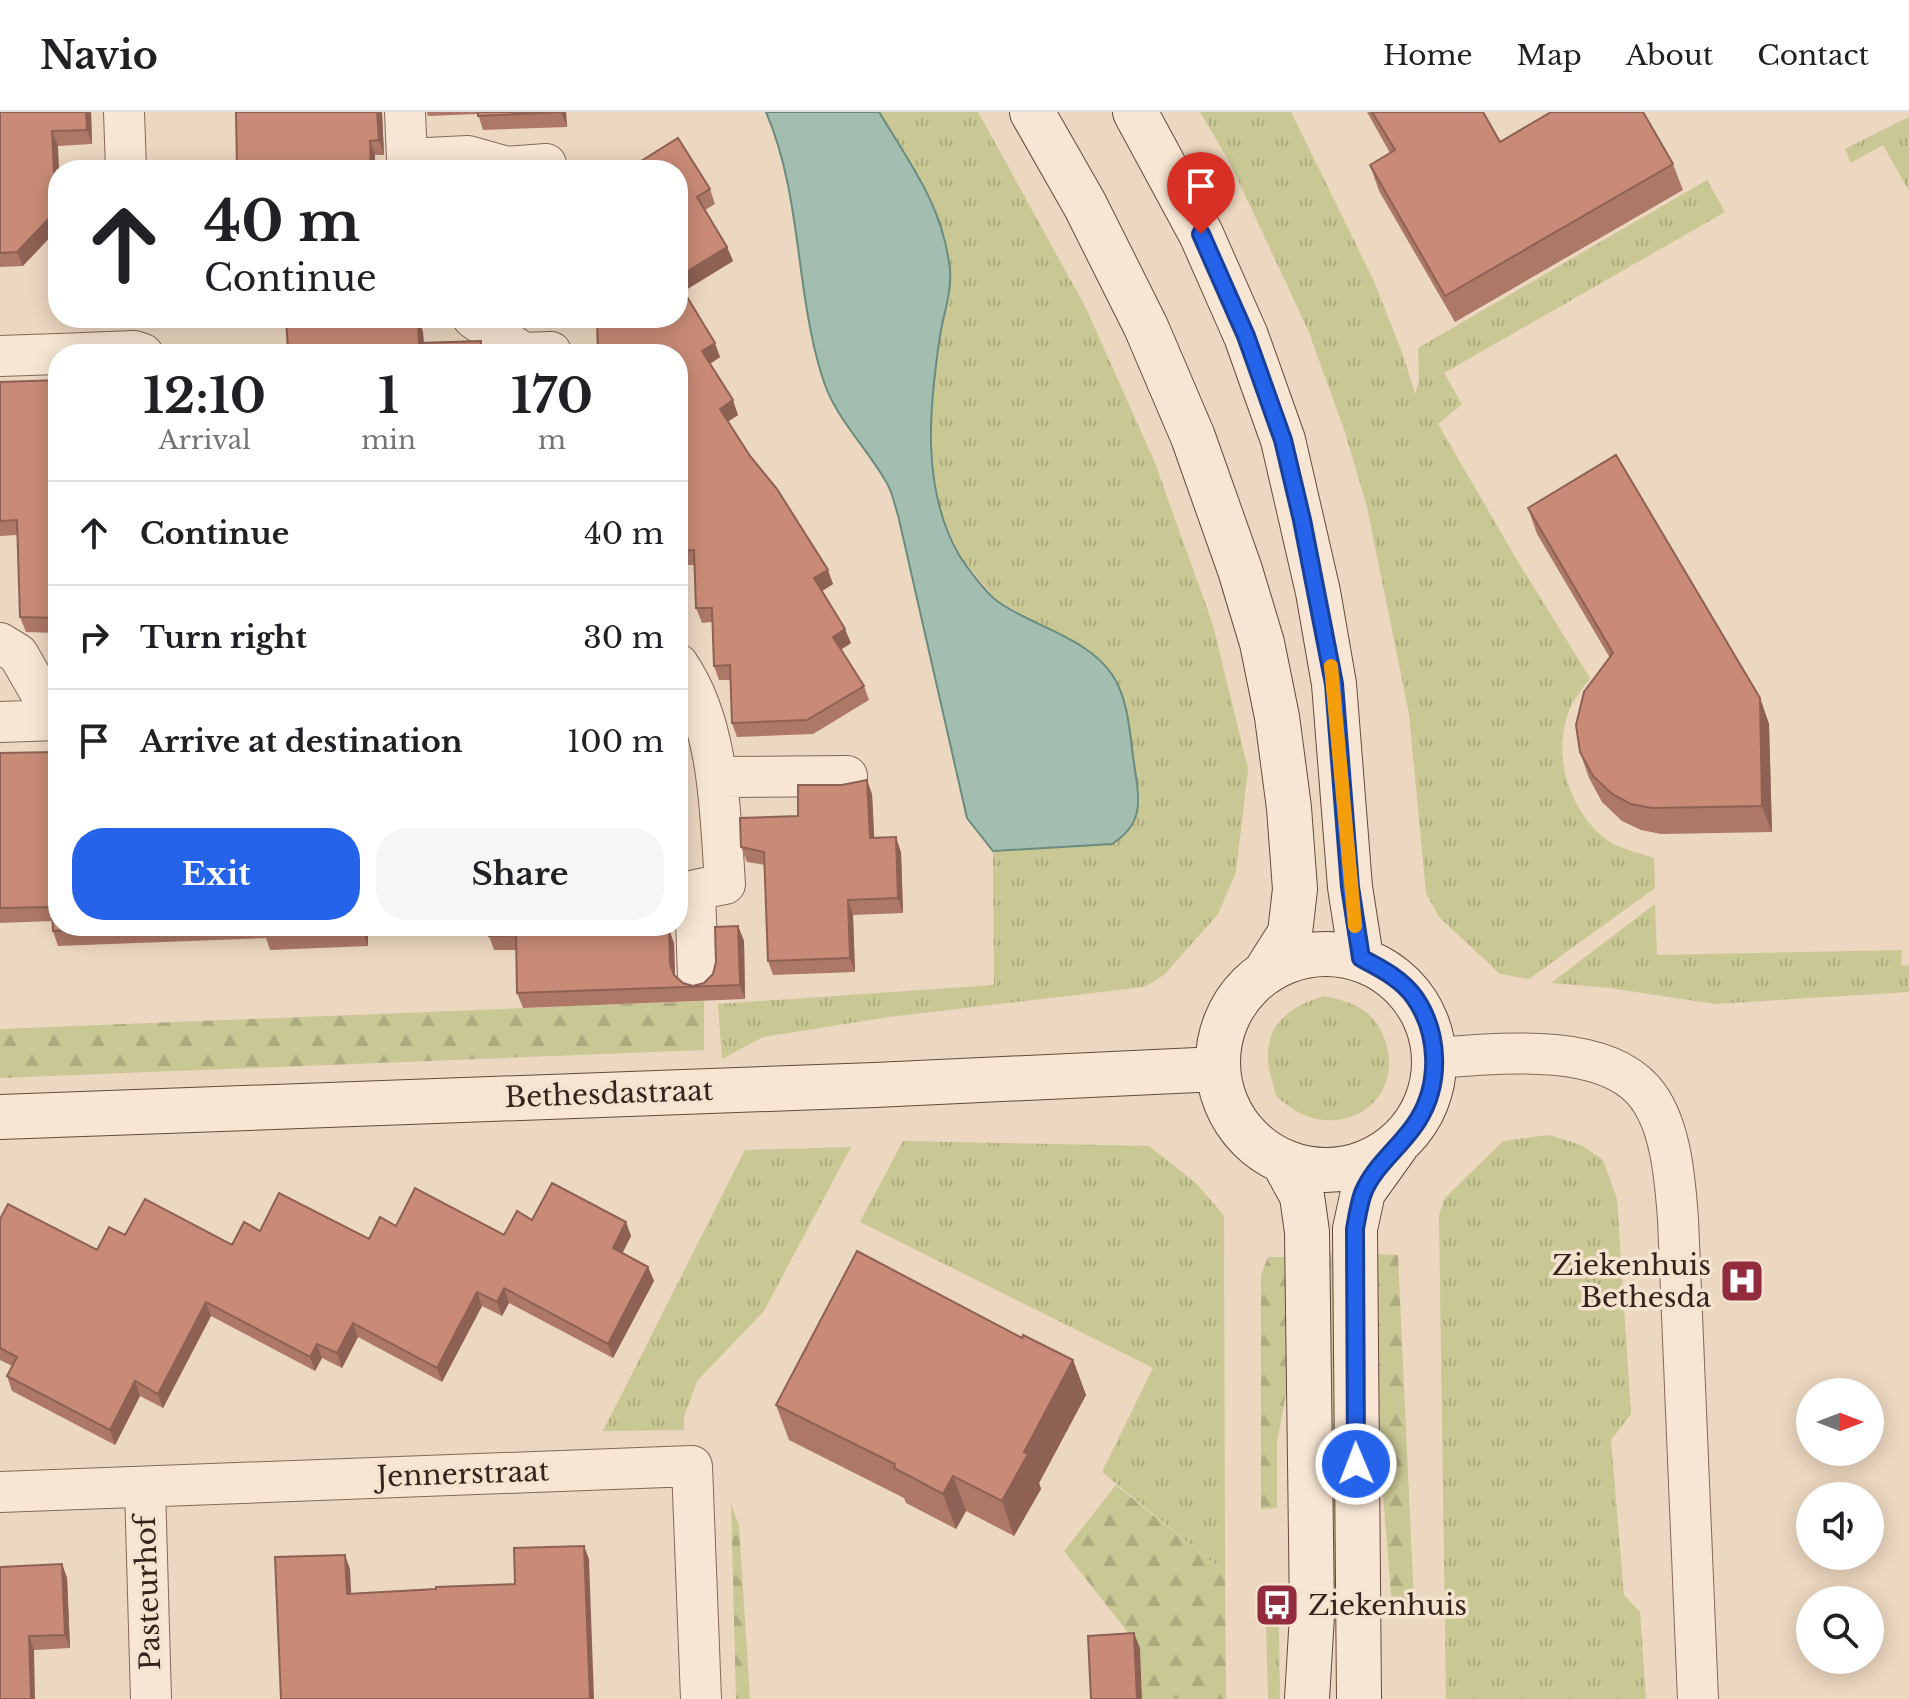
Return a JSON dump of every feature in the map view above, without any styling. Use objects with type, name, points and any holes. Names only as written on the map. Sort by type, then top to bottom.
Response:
[{"type":"street","points":[[124,112],[126,160]]},
{"type":"street","points":[[405,112],[407,160]]},
{"type":"street","points":[[1032,112],[1085,205],[1146,327],[1193,437],[1262,643],[1277,717],[1289,808],[1295,889],[1290,933],[1266,971],[1239,997],[1222,1031],[1218,1069],[1227,1108],[1251,1140],[1284,1163],[1313,1170],[1343,1170],[1371,1161],[1396,1146]]},
{"type":"street","points":[[1135,112],[1201,234],[1246,336],[1283,440],[1318,592],[1334,684],[1350,887],[1361,958]]},
{"type":"street","points":[[441,160],[468,156],[482,160]]},
{"type":"street","points":[[487,328],[510,344]]},
{"type":"street","points":[[0,356],[48,354]]},
{"type":"street","points":[[0,643],[18,654],[48,705]]},
{"type":"street","points":[[688,678],[694,687],[717,777],[725,884],[688,890]]},
{"type":"street","points":[[0,722],[48,720]]},
{"type":"street","points":[[717,777],[847,776]]},
{"type":"street","points":[[688,904],[698,977]]},
{"type":"street","points":[[1266,971],[1296,957],[1328,953],[1361,958],[1390,973],[1414,996],[1429,1025],[1435,1058],[1431,1090],[1418,1121],[1363,1192],[1355,1229],[1359,1699]]},
{"type":"street","points":[[1435,1058],[1502,1053],[1572,1058],[1602,1064],[1630,1077],[1655,1108],[1672,1160],[1676,1197],[1698,1699]]},
{"type":"street","name":"Bethesdastraat","points":[[0,1117],[906,1084],[1218,1069]]},
{"type":"street","points":[[1284,1163],[1302,1196],[1307,1232],[1312,1615],[1307,1699]]},
{"type":"street","name":"Jennerstraat","points":[[0,1492],[692,1466],[701,1699]]},
{"type":"street","name":"Pasteurhof","points":[[145,1487],[151,1699]]},
{"type":"green space","points":[[879,112],[978,112],[1086,308],[1155,463],[1213,625],[1248,769],[1236,872],[1218,914],[1164,975],[1144,987],[889,1017],[763,1037],[722,1059],[718,1004],[994,985],[993,851],[1112,844],[1135,821],[1140,800],[1123,700],[1113,676],[1074,642],[996,600],[960,556],[941,512],[931,460],[930,408],[950,274],[943,235],[932,200]]},
{"type":"green space","points":[[1200,112],[1291,112],[1373,279],[1415,394],[1419,381],[1418,348],[1707,180],[1725,212],[1444,373],[1462,404],[1438,424],[1590,678],[1572,704],[1563,740],[1566,778],[1573,795],[1593,827],[1607,840],[1654,858],[1655,888],[1529,979],[1500,974],[1439,917],[1426,893],[1409,714],[1367,507],[1345,432],[1308,330],[1230,163]]},
{"type":"green space","points":[[1909,117],[1909,191],[1883,145],[1851,163],[1845,149]]},
{"type":"green space","points":[[1655,904],[1657,955],[1902,950],[1901,965],[1909,966],[1909,992],[1715,1004],[1609,988],[1551,983]]},
{"type":"green space","points":[[1324,996],[1348,1002],[1366,1012],[1380,1028],[1389,1055],[1387,1079],[1376,1099],[1366,1109],[1342,1119],[1315,1119],[1277,1097],[1268,1061],[1268,1047],[1278,1024],[1297,1007]]},
{"type":"green space","points":[[704,1001],[704,1050],[0,1078],[0,1029]]},
{"type":"green space","points":[[1549,1135],[1581,1145],[1603,1160],[1617,1199],[1631,1414],[1611,1440],[1624,1595],[1640,1612],[1646,1699],[1446,1699],[1439,1215],[1445,1198],[1503,1141]]},
{"type":"green space","points":[[903,1141],[1149,1146],[1197,1184],[1224,1216],[1225,1573],[1102,1472],[1153,1368],[860,1222]]},
{"type":"green space","points":[[851,1147],[764,1311],[697,1381],[684,1417],[684,1430],[603,1431],[745,1150]]},
{"type":"green space","points":[[1326,1253],[1346,1253],[1345,1607],[1328,1608]]},
{"type":"green space","points":[[1376,1254],[1398,1255],[1414,1604],[1392,1606],[1375,1396]]},
{"type":"green space","points":[[1268,1257],[1294,1257],[1290,1371],[1277,1442],[1277,1508],[1261,1509],[1261,1275]]},
{"type":"green space","points":[[1116,1485],[1225,1573],[1226,1699],[1142,1699],[1140,1648],[1064,1551]]},
{"type":"green space","points":[[731,1504],[739,1526],[750,1699],[736,1699]]},
{"type":"green space","points":[[1266,1624],[1279,1625],[1280,1699],[1268,1699]]},
{"type":"shaded area","points":[[766,112],[879,112],[914,168],[933,206],[950,270],[931,420],[933,476],[938,503],[959,555],[992,597],[1089,651],[1119,686],[1128,722],[1138,803],[1129,829],[1112,844],[993,851],[967,818],[893,497],[877,467],[834,404],[822,376],[807,310],[786,176]]},
{"type":"building","points":[[0,112],[86,112],[87,130],[52,131],[53,160],[48,160],[48,219],[17,252],[0,253]]},
{"type":"building","points":[[236,112],[377,112],[379,140],[370,141],[371,160],[237,160]]},
{"type":"building","points":[[478,112],[561,112],[478,116]]},
{"type":"building","points":[[1372,112],[1483,112],[1500,142],[1551,112],[1643,112],[1673,164],[1445,296],[1370,165],[1395,150]]},
{"type":"building","points":[[678,138],[710,189],[697,197],[727,247],[688,271],[688,160],[643,160]]},
{"type":"building","points":[[688,298],[715,343],[702,351],[733,400],[720,409],[750,456],[777,489],[828,570],[814,578],[845,629],[833,637],[864,686],[807,720],[732,723],[730,665],[714,666],[712,608],[696,608],[694,550],[688,550],[688,344],[598,344],[597,328],[688,328]]},
{"type":"building","points":[[287,328],[418,328],[419,343],[481,341],[481,344],[288,344]]},
{"type":"building","points":[[48,380],[48,618],[20,617],[17,520],[0,521],[0,382]]},
{"type":"building","points":[[1616,455],[1760,698],[1762,806],[1652,808],[1631,804],[1612,794],[1593,776],[1580,752],[1576,725],[1584,692],[1613,653],[1528,508]]},
{"type":"building","points":[[48,752],[48,907],[0,908],[0,753]]},
{"type":"building","points":[[867,780],[870,838],[896,837],[898,898],[848,900],[850,958],[768,961],[764,852],[741,847],[740,818],[798,816],[798,785],[842,785]]},
{"type":"building","points":[[738,926],[740,985],[517,993],[516,936],[669,936],[670,964],[674,975],[683,983],[693,986],[704,983],[713,974],[716,962],[715,927]]},
{"type":"building","points":[[552,1183],[626,1222],[613,1248],[648,1267],[608,1344],[504,1288],[497,1302],[477,1292],[437,1368],[353,1323],[337,1353],[317,1344],[310,1357],[206,1302],[158,1394],[135,1381],[110,1430],[7,1376],[17,1357],[0,1348],[0,1219],[8,1204],[97,1250],[109,1227],[125,1235],[145,1199],[232,1245],[244,1222],[260,1231],[279,1193],[369,1239],[380,1217],[396,1226],[415,1188],[504,1235],[517,1211],[532,1220]]},
{"type":"building","points":[[857,1251],[1022,1338],[1023,1335],[1073,1360],[1002,1501],[953,1476],[943,1494],[894,1468],[895,1464],[776,1405]]},
{"type":"building","points":[[584,1546],[590,1699],[281,1699],[275,1557],[345,1555],[347,1594],[515,1584],[514,1548]]},
{"type":"building","points":[[62,1564],[65,1635],[29,1636],[31,1699],[0,1699],[0,1567]]},
{"type":"building","points":[[1134,1633],[1137,1699],[1091,1699],[1088,1636]]},
{"type":"slow traffic","points":[[1331,666],[1355,926]]},
{"type":"place","name":"Ziekenhuis Bethesda","points":[[1742,1281]]},
{"type":"place","name":"Ziekenhuis","points":[[1277,1605]]},
{"type":"route","points":[[1201,234],[1246,336],[1283,440],[1318,592],[1334,684],[1350,887],[1361,958],[1390,973],[1414,996],[1429,1025],[1435,1058],[1431,1090],[1418,1121],[1363,1192],[1355,1229],[1356,1464]]}]
